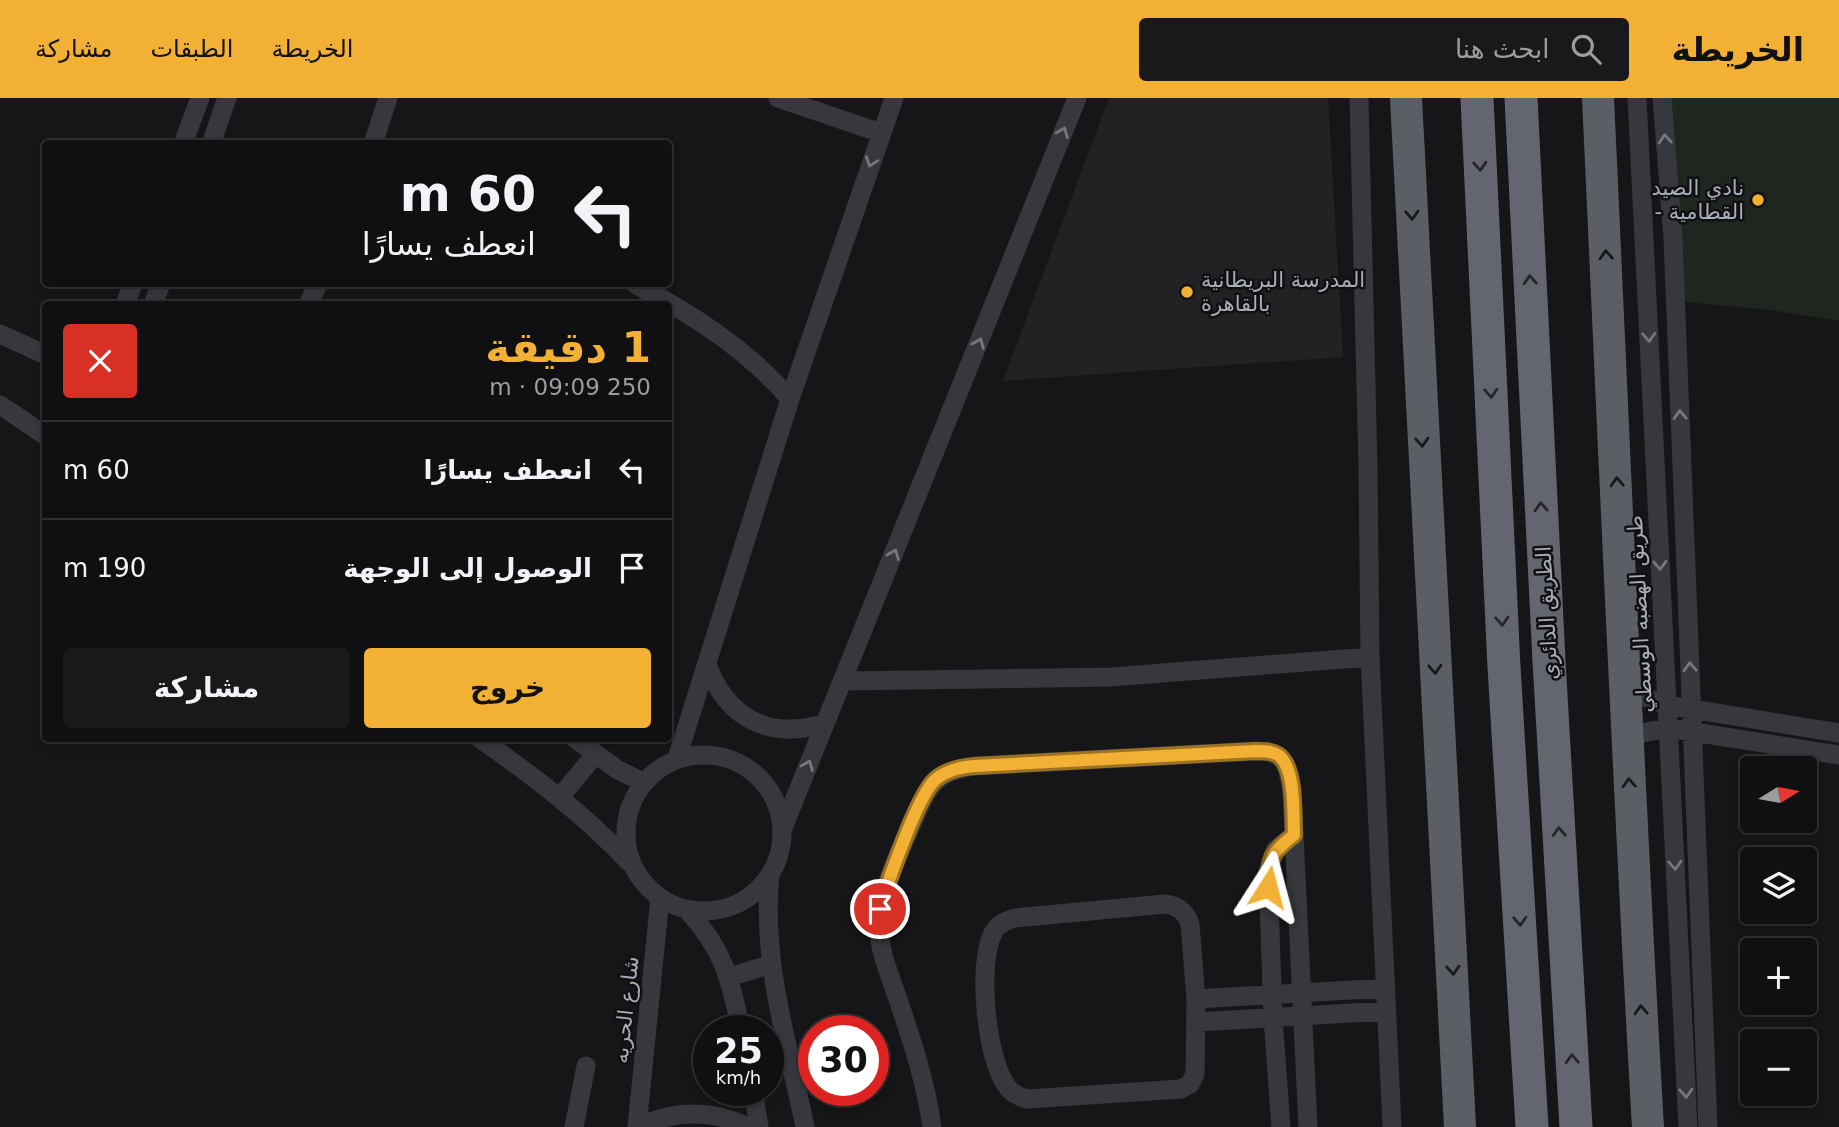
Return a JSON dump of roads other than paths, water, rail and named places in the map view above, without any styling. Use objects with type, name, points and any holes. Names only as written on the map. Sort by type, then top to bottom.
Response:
[{"type":"highway","points":[[1406,98],[1460,1127]]},
{"type":"highway","points":[[1477,98],[1504,667],[1532,1127]]},
{"type":"highway","name":"الطريق الدائري","points":[[1521,98],[1576,1127]]},
{"type":"highway","points":[[1598,98],[1626,741],[1648,1127]]},
{"type":"street","points":[[184,140],[200,98]]},
{"type":"street","points":[[212,140],[227,98]]},
{"type":"street","points":[[374,140],[388,98]]},
{"type":"street","points":[[778,98],[881,133]]},
{"type":"street","points":[[677,758],[790,400],[894,98]]},
{"type":"street","points":[[783,828],[1077,98]]},
{"type":"street","points":[[1359,98],[1370,657],[1392,1127]]},
{"type":"street","name":"طريق الهضبه الوسطي","points":[[1637,98],[1688,1127]]},
{"type":"street","points":[[1662,98],[1673,238],[1708,1127]]},
{"type":"street","points":[[1644,237],[1673,238]]},
{"type":"street","points":[[640,287],[664,301]]},
{"type":"street","points":[[672,306],[709,327],[750,359],[790,400]]},
{"type":"street","points":[[0,334],[42,353]]},
{"type":"street","points":[[0,405],[42,433]]},
{"type":"street","points":[[843,681],[1111,677],[1370,657]]},
{"type":"street","points":[[707,664],[724,697],[752,721],[781,730],[796,730],[825,723]]},
{"type":"street","points":[[1625,686],[1641,696],[1667,705],[1839,733]]},
{"type":"street","points":[[1626,741],[1651,730],[1668,728],[1839,755]]},
{"type":"street","points":[[484,742],[560,797],[605,837],[632,865],[644,884],[660,898],[687,910],[711,911],[734,906],[755,893],[770,876]]},
{"type":"street","points":[[579,742],[595,755],[643,782]]},
{"type":"street","points":[[932,1127],[918,1063],[883,955],[879,927],[883,898],[922,800],[934,781],[952,770],[975,766],[1266,751],[1282,758],[1289,773],[1308,1127]]},
{"type":"street","points":[[632,865],[626,844],[626,822],[632,801],[643,782],[659,768],[677,758],[701,753],[725,756],[747,766],[765,783],[778,804],[783,828],[782,845],[770,876],[767,919],[771,964],[805,1127]]},
{"type":"street","points":[[560,797],[595,755]]},
{"type":"street","points":[[1281,1127],[1273,1018],[1268,871],[1275,850],[1294,835]]},
{"type":"street","name":"شارع الحريه","points":[[637,1127],[660,898]]},
{"type":"street","points":[[1172,905],[1183,912],[1190,924],[1196,999],[1195,1074],[1186,1087],[1027,1099],[1020,1097],[1003,1081],[989,1035],[985,987],[990,940],[999,925],[1015,918],[1172,905]]},
{"type":"street","points":[[687,910],[713,940],[730,976],[738,1015]]},
{"type":"street","points":[[730,976],[771,964]]},
{"type":"street","points":[[1196,999],[1385,988]]},
{"type":"street","points":[[1197,1022],[1386,1011]]},
{"type":"street","points":[[574,1127],[586,1066]]},
{"type":"street","points":[[755,1106],[759,1127]]},
{"type":"street","points":[[637,1127],[663,1117],[691,1114],[720,1116],[749,1127]]},
{"type":"place","name":"نادي الصيد - القطامية","points":[[1758,200]]},
{"type":"place","name":"المدرسة البريطانية بالقاهرة","points":[[1187,292]]}]
